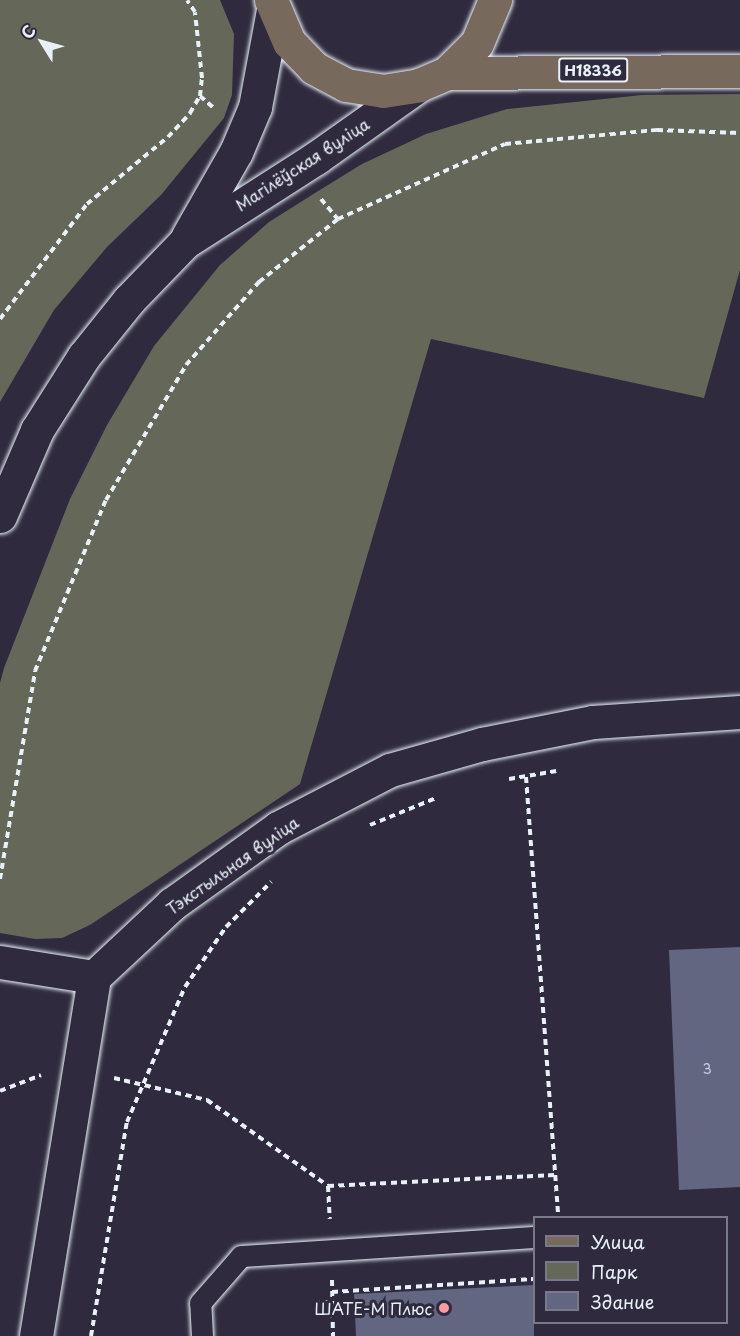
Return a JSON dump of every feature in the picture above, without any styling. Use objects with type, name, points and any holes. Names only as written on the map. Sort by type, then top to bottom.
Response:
[{"type":"main road","points":[[433,79],[477,43],[495,0]]},
{"type":"main road","name":"Н18336","points":[[272,5],[289,42],[314,68],[346,85],[383,91],[433,79],[740,71]]},
{"type":"street","name":"Магілёўская вуліца","points":[[185,242],[236,152],[255,107],[272,5]]},
{"type":"street","name":"Магілёўская вуліца","points":[[0,516],[37,430],[84,356],[129,300],[185,242],[433,79]]},
{"type":"street","name":"Тэкстыльная вуліца","points":[[94,977],[172,904],[278,828],[390,770],[482,744],[593,722],[740,712]]},
{"type":"street","points":[[0,962],[94,977],[36,1336]]},
{"type":"lane","points":[[202,1336],[200,1303],[241,1256],[533,1237]]},
{"type":"path","points":[[0,319],[87,204],[168,137],[190,113],[200,96],[202,78],[195,12],[187,0]]},
{"type":"path","points":[[0,879],[35,671],[106,500],[186,364],[259,282],[338,219],[505,144],[657,130],[740,133]]},
{"type":"path","points":[[315,193],[338,219]]},
{"type":"path","points":[[505,779],[556,771]]},
{"type":"path","points":[[526,777],[558,1216]]},
{"type":"path","points":[[366,827],[439,797]]},
{"type":"path","points":[[91,1336],[127,1122],[185,987],[225,927],[274,878]]},
{"type":"path","points":[[0,1091],[49,1072]]},
{"type":"path","points":[[114,1078],[207,1100],[328,1186],[555,1175]]},
{"type":"path","points":[[328,1186],[330,1232]]},
{"type":"path","points":[[332,1292],[533,1279]]},
{"type":"path","points":[[332,1280],[333,1336]]},
{"type":"path","points":[[314,1303],[332,1302]]},
{"type":"green space","points":[[0,0],[220,0],[234,34],[232,95],[224,118],[161,195],[107,247],[54,310],[0,402]]},
{"type":"green space","points":[[740,94],[740,270],[704,398],[431,339],[300,784],[90,925],[62,938],[35,939],[0,933],[0,683],[4,668],[70,499],[107,425],[154,346],[220,265],[269,222],[362,164],[426,134],[507,109],[642,95]]},
{"type":"building","points":[[740,947],[740,1187],[679,1190],[669,950]]},
{"type":"building","name":"ШАТЕ-М Плюс","points":[[533,1285],[534,1336],[356,1336],[354,1294]]},
{"type":"place","name":"ШАТЕ-М Плюс","points":[[444,1308]]}]
